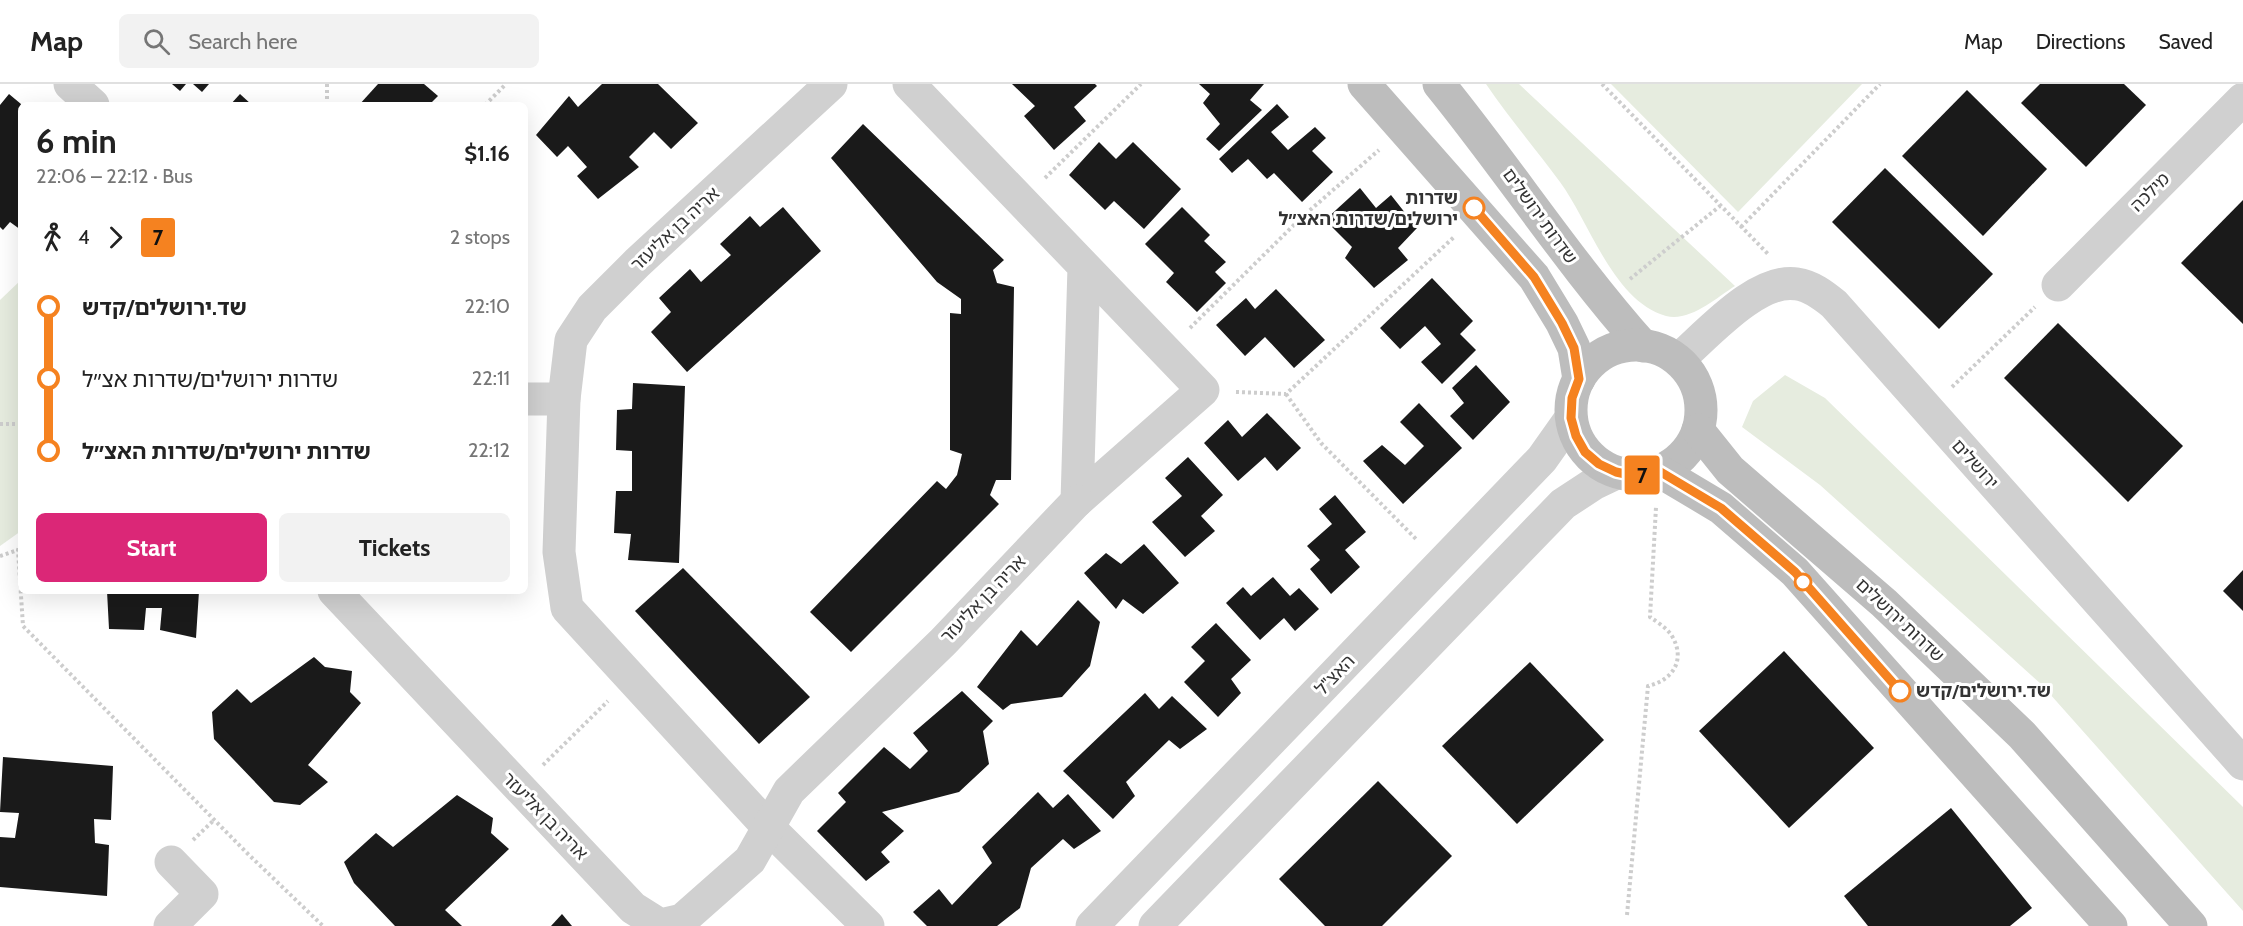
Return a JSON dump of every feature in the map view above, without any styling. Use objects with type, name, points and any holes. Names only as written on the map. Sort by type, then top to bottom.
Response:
[{"type":"main road","points":[[1364,84],[1534,277],[1562,323],[1574,348],[1579,379]]},
{"type":"main road","name":"שדרות ירושלים","points":[[1439,84],[1486,142],[1585,278],[1643,345]]},
{"type":"main road","points":[[1658,487],[1689,447],[1698,430],[1701,411],[1698,392],[1690,375],[1678,360],[1661,350],[1643,345],[1624,346],[1606,353],[1590,364],[1579,379],[1572,398],[1571,418],[1576,436],[1585,452],[1599,464],[1616,472],[1637,475],[1658,487],[1721,508],[1795,572],[2111,926]]},
{"type":"main road","name":"שדרות ירושלים","points":[[1698,430],[1730,470],[1884,603],[2022,735],[2191,926]]},
{"type":"street","points":[[70,84],[90,102]]},
{"type":"street","name":"אריה בן אליעזר","points":[[831,84],[592,308],[571,340],[564,399],[559,552],[567,608],[768,828],[868,926]]},
{"type":"street","points":[[909,84],[1203,390]]},
{"type":"street","name":"מילכה","points":[[2058,285],[2243,99]]},
{"type":"street","points":[[1077,501],[1084,267]]},
{"type":"street","points":[[1678,360],[1738,307],[1760,291],[1779,285],[1797,284]]},
{"type":"street","name":"ירושלים","points":[[1797,284],[1819,292],[1834,304],[2243,764]]},
{"type":"street","name":"אריה בן אליעזר","points":[[337,594],[633,908],[660,925],[682,920],[750,860],[789,791],[943,642],[1077,501],[1203,390]]},
{"type":"street","points":[[528,399],[564,399]]},
{"type":"street","name":"האצ\"ל","points":[[1092,926],[1542,459],[1571,418]]},
{"type":"street","points":[[1155,926],[1563,504],[1594,483],[1616,472]]},
{"type":"street","points":[[170,926],[202,894],[171,862]]},
{"type":"path","points":[[327,84],[327,102]]},
{"type":"path","points":[[488,102],[506,84]]},
{"type":"path","points":[[1021,201],[1141,84]]},
{"type":"path","points":[[1602,84],[1797,284]]},
{"type":"path","points":[[1741,227],[1880,84]]},
{"type":"path","points":[[1166,352],[1301,218],[1382,147]]},
{"type":"path","points":[[1626,282],[1720,206]]},
{"type":"path","points":[[1203,390],[1286,394],[1459,233]]},
{"type":"path","points":[[1928,411],[2058,285]]},
{"type":"path","points":[[1286,394],[1321,443],[1418,541]]},
{"type":"path","points":[[0,424],[18,424]]},
{"type":"path","points":[[1627,915],[1648,686],[1663,683],[1676,668],[1677,648],[1671,634],[1650,617],[1658,487]]},
{"type":"path","points":[[0,556],[18,550]]},
{"type":"path","points":[[21,594],[23,626],[241,847],[323,926]]},
{"type":"path","points":[[564,744],[600,710]]},
{"type":"shaded area","points":[[1486,84],[1519,84],[1735,286],[1702,308],[1684,316],[1666,316],[1647,308],[1617,277],[1571,198]]},
{"type":"shaded area","points":[[1611,84],[1862,84],[1738,212]]},
{"type":"shaded area","points":[[18,283],[18,533],[0,546],[0,300]]},
{"type":"shaded area","points":[[1785,375],[1825,398],[2243,807],[2243,911],[2041,684],[1820,485],[1742,427],[1753,401]]},
{"type":"building","points":[[172,84],[186,84],[180,91]]},
{"type":"building","points":[[193,84],[209,84],[202,92]]},
{"type":"building","points":[[378,84],[424,84],[438,96],[432,102],[362,102]]},
{"type":"building","points":[[602,84],[658,84],[698,123],[671,149],[654,132],[629,157],[639,167],[598,199],[577,176],[587,167],[568,146],[557,157],[536,135],[569,96],[578,107]]},
{"type":"building","points":[[1012,84],[1095,84],[1097,86],[1074,107],[1086,121],[1054,150],[1024,116],[1035,106]]},
{"type":"building","points":[[1199,84],[1264,84],[1250,100],[1262,110],[1219,151],[1206,139],[1220,124],[1203,103],[1210,94]]},
{"type":"building","points":[[2040,84],[2124,84],[2146,105],[2086,167],[2021,103]]},
{"type":"building","points":[[1967,90],[2047,169],[1983,236],[1902,156]]},
{"type":"building","points":[[9,94],[19,102],[18,228],[10,222],[3,230],[0,227],[0,105]]},
{"type":"building","points":[[240,94],[249,102],[233,102]]},
{"type":"building","points":[[1277,104],[1289,117],[1271,132],[1288,150],[1315,127],[1326,138],[1312,151],[1333,172],[1302,202],[1274,173],[1267,179],[1248,159],[1232,173],[1219,159]]},
{"type":"building","points":[[863,124],[1004,260],[993,270],[997,283],[1014,287],[1011,480],[996,480],[990,495],[999,504],[851,652],[810,612],[937,481],[946,489],[957,475],[962,454],[950,450],[950,313],[961,314],[961,299],[937,282],[831,158]]},
{"type":"building","points":[[1099,142],[1116,159],[1133,142],[1181,189],[1144,229],[1114,201],[1105,210],[1069,175]]},
{"type":"building","points":[[1885,168],[1993,274],[1939,329],[1832,222]]},
{"type":"building","points":[[1360,188],[1376,208],[1391,195],[1417,228],[1398,248],[1408,260],[1374,288],[1345,258],[1352,247],[1325,220]]},
{"type":"building","points":[[2243,200],[2243,324],[2181,263]]},
{"type":"building","points":[[783,207],[821,251],[687,372],[651,332],[671,312],[659,298],[690,269],[701,282],[731,255],[720,244],[750,216],[760,227]]},
{"type":"building","points":[[1182,207],[1210,235],[1204,241],[1226,262],[1215,272],[1226,283],[1197,312],[1166,282],[1174,273],[1145,244]]},
{"type":"building","points":[[1432,278],[1473,321],[1460,334],[1476,350],[1442,384],[1421,362],[1441,344],[1425,326],[1400,349],[1380,328]]},
{"type":"building","points":[[1276,289],[1325,340],[1294,368],[1265,337],[1245,356],[1216,325],[1246,298],[1255,309]]},
{"type":"building","points":[[2058,323],[2183,446],[2128,502],[2004,378]]},
{"type":"building","points":[[1476,365],[1510,402],[1473,440],[1450,416],[1464,403],[1452,388]]},
{"type":"building","points":[[633,383],[685,386],[679,563],[628,560],[631,534],[614,533],[616,491],[632,491],[632,451],[616,450],[617,410],[632,409]]},
{"type":"building","points":[[1419,403],[1462,448],[1403,504],[1363,461],[1382,445],[1405,465],[1424,446],[1400,422]]},
{"type":"building","points":[[1267,413],[1301,448],[1277,471],[1265,457],[1238,481],[1204,443],[1228,420],[1242,437]]},
{"type":"building","points":[[1188,457],[1223,495],[1201,516],[1215,531],[1185,557],[1152,522],[1182,496],[1165,478]]},
{"type":"building","points":[[1335,495],[1366,532],[1345,550],[1360,567],[1331,594],[1310,569],[1320,560],[1307,546],[1332,524],[1319,509]]},
{"type":"building","points":[[1144,544],[1179,583],[1143,614],[1123,599],[1116,609],[1084,573],[1106,553],[1121,564]]},
{"type":"building","points":[[683,568],[810,697],[759,744],[635,611]]},
{"type":"building","points":[[2243,570],[2243,611],[2223,591]]},
{"type":"building","points":[[1273,577],[1290,596],[1299,588],[1319,609],[1295,631],[1284,618],[1260,640],[1226,603],[1243,587],[1251,596]]},
{"type":"building","points":[[107,594],[199,594],[196,638],[160,630],[162,608],[146,608],[144,630],[109,629]]},
{"type":"building","points":[[1078,600],[1100,622],[1090,666],[1062,697],[1011,704],[1003,710],[977,687],[1021,630],[1037,646]]},
{"type":"building","points":[[1216,623],[1251,660],[1231,679],[1241,693],[1218,717],[1184,682],[1205,661],[1191,647]]},
{"type":"building","points":[[1784,651],[1874,748],[1789,828],[1699,731]]},
{"type":"building","points":[[314,657],[325,667],[352,671],[350,692],[361,703],[308,765],[328,782],[300,805],[274,802],[214,739],[212,712],[237,689],[251,703]]},
{"type":"building","points":[[1530,662],[1604,740],[1517,824],[1442,746]]},
{"type":"building","points":[[962,691],[993,721],[983,731],[989,764],[959,792],[882,812],[904,831],[881,852],[890,862],[866,881],[817,831],[846,802],[838,793],[884,747],[910,769],[928,751],[913,733]]},
{"type":"building","points":[[1145,693],[1159,709],[1172,696],[1207,729],[1180,749],[1169,740],[1126,782],[1135,796],[1113,819],[1063,771]]},
{"type":"building","points":[[3,757],[113,766],[111,820],[94,819],[95,843],[109,845],[107,896],[0,887],[0,837],[15,838],[19,813],[0,812]]},
{"type":"building","points":[[1378,781],[1452,856],[1382,926],[1325,926],[1279,879]]},
{"type":"building","points":[[1038,792],[1053,808],[1068,794],[1101,831],[1074,849],[1063,839],[1031,868],[1020,908],[997,926],[927,926],[913,912],[939,889],[952,905],[992,863],[982,847]]},
{"type":"building","points":[[457,795],[493,818],[491,833],[509,849],[445,910],[462,926],[395,926],[354,883],[344,862],[376,833],[393,847]]},
{"type":"building","points":[[1951,808],[2032,908],[2010,926],[1868,926],[1844,896]]},
{"type":"building","points":[[562,914],[572,926],[551,926]]},
{"type":"bus line","name":"7","points":[[1474,208],[1534,277],[1562,323],[1574,348],[1579,379],[1572,398],[1571,418],[1576,436],[1585,452],[1599,464],[1616,472],[1645,475],[1659,471],[1721,508],[1795,572],[1900,691]]},
{"type":"place","name":"שדרות ירושלים/שדרות האצ״ל","points":[[1474,208]]},
{"type":"place","name":"שד.ירושלים/קדש","points":[[1900,691]]}]
